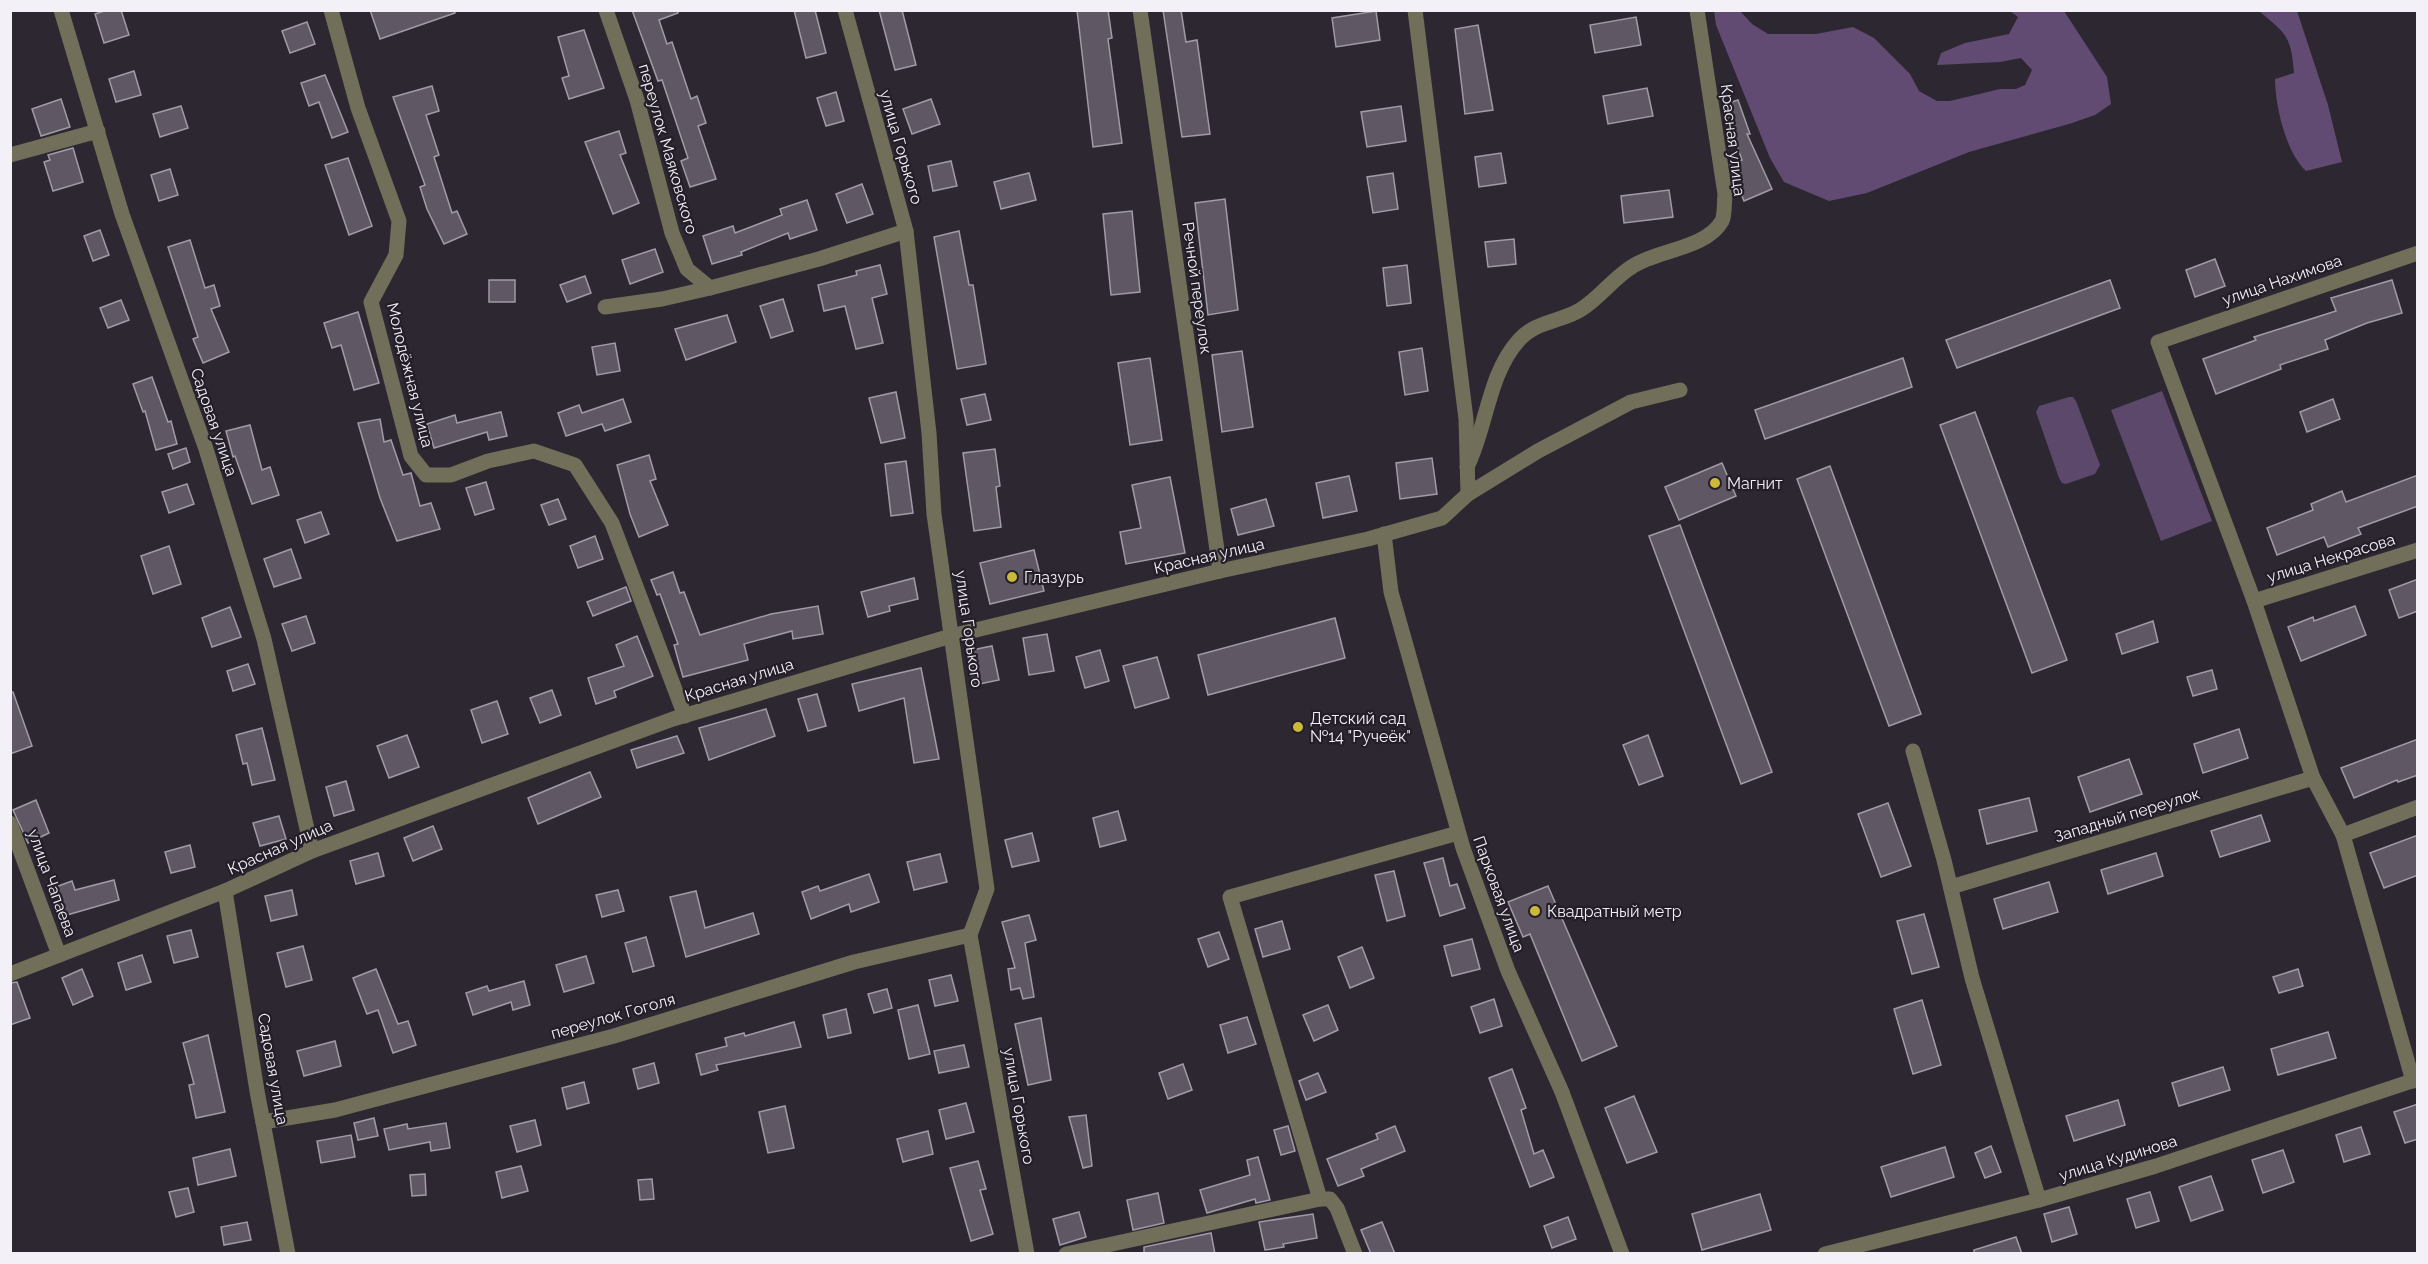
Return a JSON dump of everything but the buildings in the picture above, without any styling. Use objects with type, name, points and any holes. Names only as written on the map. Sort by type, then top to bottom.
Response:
[{"type":"street","name":"Садовая улица","points":[[61,10],[122,214],[206,449],[264,639],[312,851]]},
{"type":"street","name":"Молодёжная улица","points":[[331,10],[358,108],[399,220],[396,255],[371,302],[411,456],[426,475],[451,475],[488,461],[534,451],[575,465],[612,523],[684,716]]},
{"type":"street","name":"переулок Маяковского","points":[[606,10],[637,100],[672,233],[687,269],[710,288]]},
{"type":"street","name":"улица Горького","points":[[844,10],[906,231],[929,433],[934,514],[987,889],[970,935],[1027,1254]]},
{"type":"street","name":"Речной переулок","points":[[1140,10],[1220,571]]},
{"type":"street","name":"Красная улица","points":[[10,974],[225,891],[312,851],[684,716],[951,636],[1384,534],[1442,518],[1468,494],[1466,419],[1414,10]]},
{"type":"street","name":"Красная улица","points":[[1467,467],[1479,444],[1496,381],[1519,340],[1534,327],[1579,311],[1634,264],[1675,250],[1708,235],[1722,220],[1725,194],[1697,10]]},
{"type":"street","points":[[10,155],[98,131]]},
{"type":"street","points":[[605,307],[662,299],[710,288],[819,259],[906,231]]},
{"type":"street","name":"улица Нахимова","points":[[2254,601],[2158,342],[2418,253]]},
{"type":"street","points":[[1468,494],[1538,451],[1632,402],[1680,390]]},
{"type":"street","name":"Парковая улица","points":[[1384,534],[1391,592],[1458,833],[1508,971],[1562,1092],[1622,1254]]},
{"type":"street","name":"улица Некрасова","points":[[2254,601],[2418,550]]},
{"type":"street","points":[[2254,601],[2313,778],[2343,835],[2416,1080]]},
{"type":"street","points":[[1913,751],[1951,886],[1972,978],[2039,1200]]},
{"type":"street","name":"Западный переулок","points":[[1951,886],[2313,778]]},
{"type":"street","points":[[2343,835],[2418,807]]},
{"type":"street","name":"улица Чапаева","points":[[10,823],[59,955]]},
{"type":"street","points":[[1320,1199],[1230,897],[1458,833]]},
{"type":"street","name":"Садовая улица","points":[[225,891],[263,1122],[288,1254]]},
{"type":"street","name":"переулок Гоголя","points":[[263,1122],[335,1110],[614,1036],[854,962],[970,935]]},
{"type":"street","name":"улица Кудинова","points":[[1825,1254],[2039,1200],[2156,1166],[2416,1080]]},
{"type":"street","points":[[1066,1254],[1320,1199],[1330,1200],[1336,1208],[1355,1254]]},
{"type":"shaded area","points":[[1714,11],[1740,11],[1752,24],[1768,34],[1816,34],[1853,27],[1874,38],[1910,74],[1919,91],[1937,101],[1950,101],[2000,89],[2016,89],[2025,85],[2032,70],[2021,58],[2000,62],[1937,65],[1941,53],[1965,43],[2009,34],[2018,17],[2010,11],[2064,11],[2107,77],[2111,104],[2095,115],[2069,124],[1969,152],[1867,193],[1829,201],[1784,182],[1770,158],[1716,25]]},
{"type":"shaded area","points":[[2259,11],[2297,11],[2328,105],[2342,162],[2306,171],[2293,153],[2283,128],[2275,79],[2294,73],[2291,51],[2286,36]]},
{"type":"shaded area","points":[[2162,391],[2212,521],[2161,541],[2111,410]]},
{"type":"shaded area","points":[[2073,397],[2076,401],[2100,465],[2095,474],[2066,484],[2062,483],[2059,478],[2036,412],[2039,406]]},
{"type":"place","name":"Магнит","points":[[1715,483]]},
{"type":"place","name":"Глазурь","points":[[1012,577]]},
{"type":"place","name":"Детский сад №14 \"Ручеёк\"","points":[[1298,727]]},
{"type":"place","name":"Квадратный метр","points":[[1535,911]]}]
